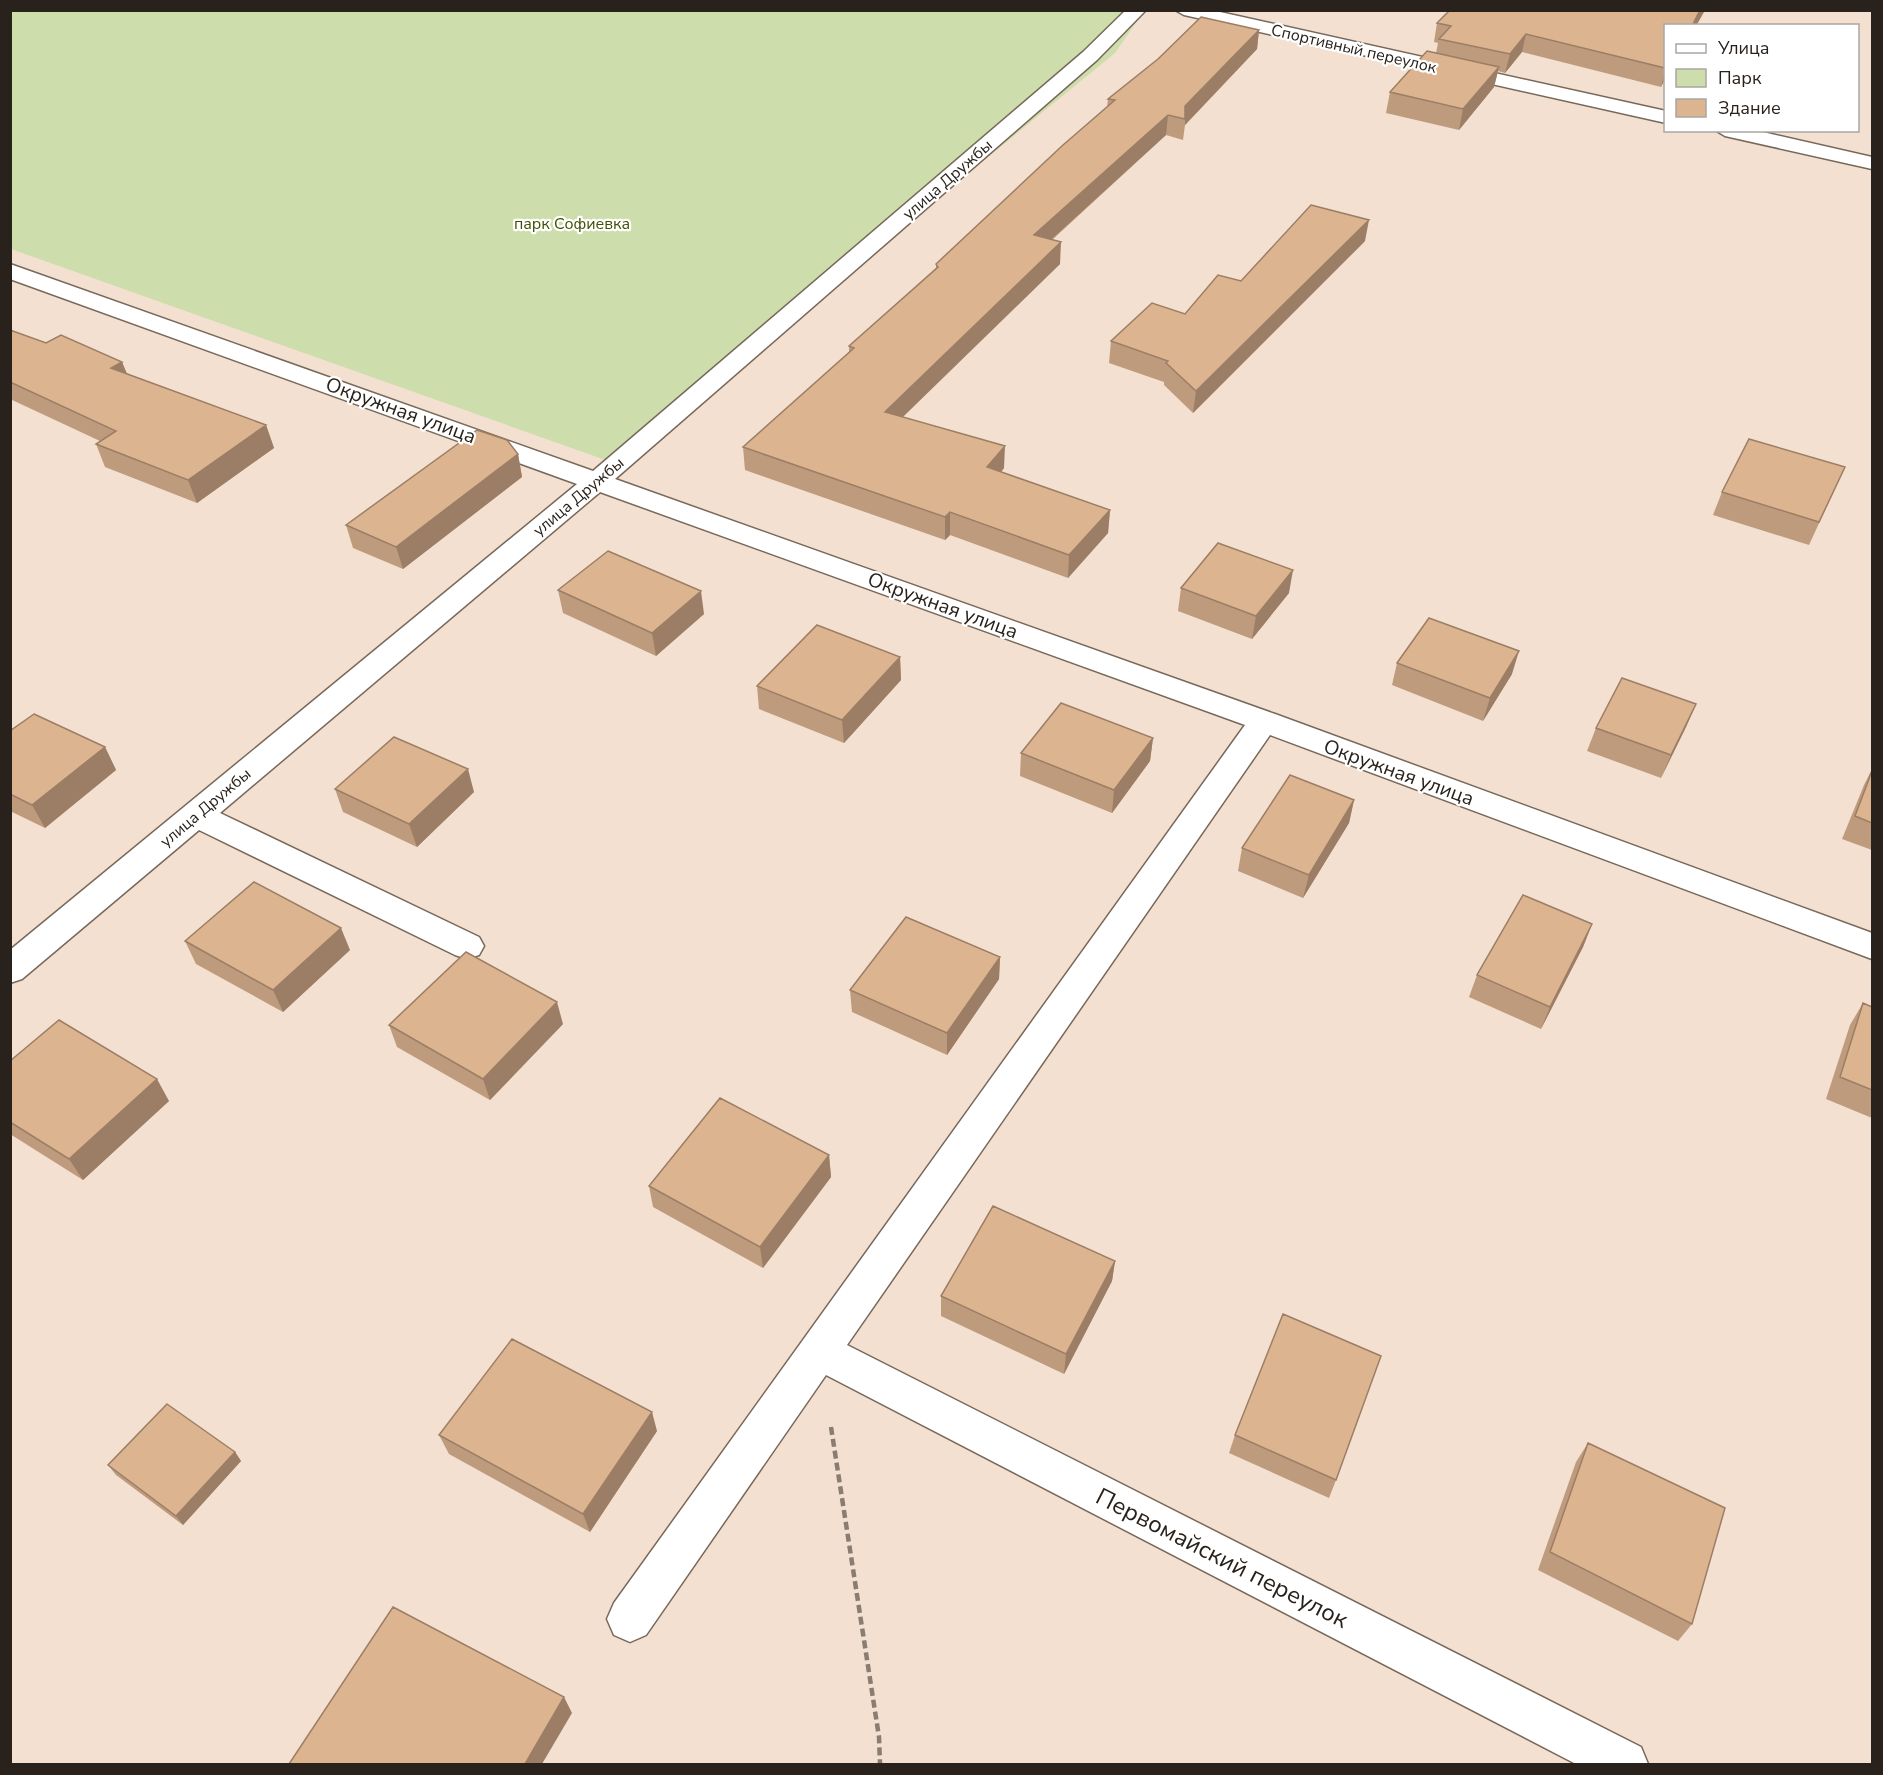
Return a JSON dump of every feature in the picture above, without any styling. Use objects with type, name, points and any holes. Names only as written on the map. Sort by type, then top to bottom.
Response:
[{"type":"street","name":"улица Дружбы","points":[[10,970],[598,480],[1081,64],[1137,10]]},
{"type":"street","name":"Спортивный переулок","points":[[1184,10],[1664,117]]},
{"type":"street","points":[[1734,132],[1872,163]]},
{"type":"street","name":"Окружная улица","points":[[10,271],[598,480],[1872,946]]},
{"type":"street","points":[[630,1619],[1264,722]]},
{"type":"street","points":[[196,815],[467,946]]},
{"type":"street","name":"Первомайский переулок","points":[[819,1351],[1624,1764]]},
{"type":"path","points":[[819,1351],[879,1737],[880,1764]]},
{"type":"green space","name":"парк Софиевка","points":[[11,11],[1144,11],[1115,53],[614,463],[11,249]]},
{"type":"building","points":[[1450,10],[1700,10],[1693,24],[1664,24],[1664,68],[1526,34],[1510,54],[1439,39],[1451,26],[1437,23]]},
{"type":"building","points":[[1201,17],[1259,30],[1185,106],[1185,119],[1168,115],[1034,235],[1061,242],[885,412],[1005,446],[987,467],[1110,510],[1069,555],[950,512],[945,517],[743,447],[854,348],[849,346],[938,267],[936,264],[1063,145],[1115,100],[1108,99],[1158,59]]},
{"type":"building","points":[[1427,51],[1499,67],[1463,109],[1390,92]]},
{"type":"building","points":[[1311,205],[1369,220],[1196,391],[1166,363],[1168,361],[1111,341],[1152,303],[1185,314],[1218,275],[1241,281]]},
{"type":"building","points":[[10,330],[46,343],[61,335],[122,362],[111,368],[266,425],[188,480],[96,444],[116,431],[10,382]]},
{"type":"building","points":[[477,430],[507,440],[518,454],[396,547],[346,525]]},
{"type":"building","points":[[1749,439],[1845,467],[1819,522],[1722,492]]},
{"type":"building","points":[[1218,543],[1293,570],[1256,616],[1181,588]]},
{"type":"building","points":[[608,551],[701,591],[652,633],[558,590]]},
{"type":"building","points":[[1429,618],[1519,651],[1490,698],[1397,663]]},
{"type":"building","points":[[817,625],[900,657],[842,720],[757,686]]},
{"type":"building","points":[[1622,678],[1696,704],[1671,755],[1596,728]]},
{"type":"building","points":[[1061,703],[1153,738],[1114,790],[1021,753]]},
{"type":"building","points":[[34,714],[105,747],[32,805],[10,794],[10,731]]},
{"type":"building","points":[[394,737],[468,769],[409,824],[335,789]]},
{"type":"building","points":[[1872,771],[1872,823],[1855,816]]},
{"type":"building","points":[[1290,775],[1354,800],[1309,875],[1242,848]]},
{"type":"building","points":[[254,882],[341,928],[273,990],[185,941]]},
{"type":"building","points":[[1523,895],[1592,924],[1550,1007],[1477,975]]},
{"type":"building","points":[[906,917],[1000,957],[947,1033],[850,990]]},
{"type":"building","points":[[466,952],[557,1002],[483,1079],[389,1025]]},
{"type":"building","points":[[1863,1003],[1872,1007],[1872,1090],[1840,1077]]},
{"type":"building","points":[[59,1020],[157,1079],[69,1159],[10,1122],[10,1061]]},
{"type":"building","points":[[720,1098],[829,1155],[760,1247],[649,1186]]},
{"type":"building","points":[[993,1206],[1115,1261],[1066,1354],[941,1296]]},
{"type":"building","points":[[1283,1314],[1381,1356],[1336,1480],[1235,1435]]},
{"type":"building","points":[[512,1339],[652,1412],[583,1514],[439,1435]]},
{"type":"building","points":[[167,1404],[235,1452],[176,1516],[108,1465]]},
{"type":"building","points":[[1588,1443],[1725,1508],[1692,1624],[1550,1552]]},
{"type":"building","points":[[393,1607],[564,1697],[525,1764],[289,1764]]}]
